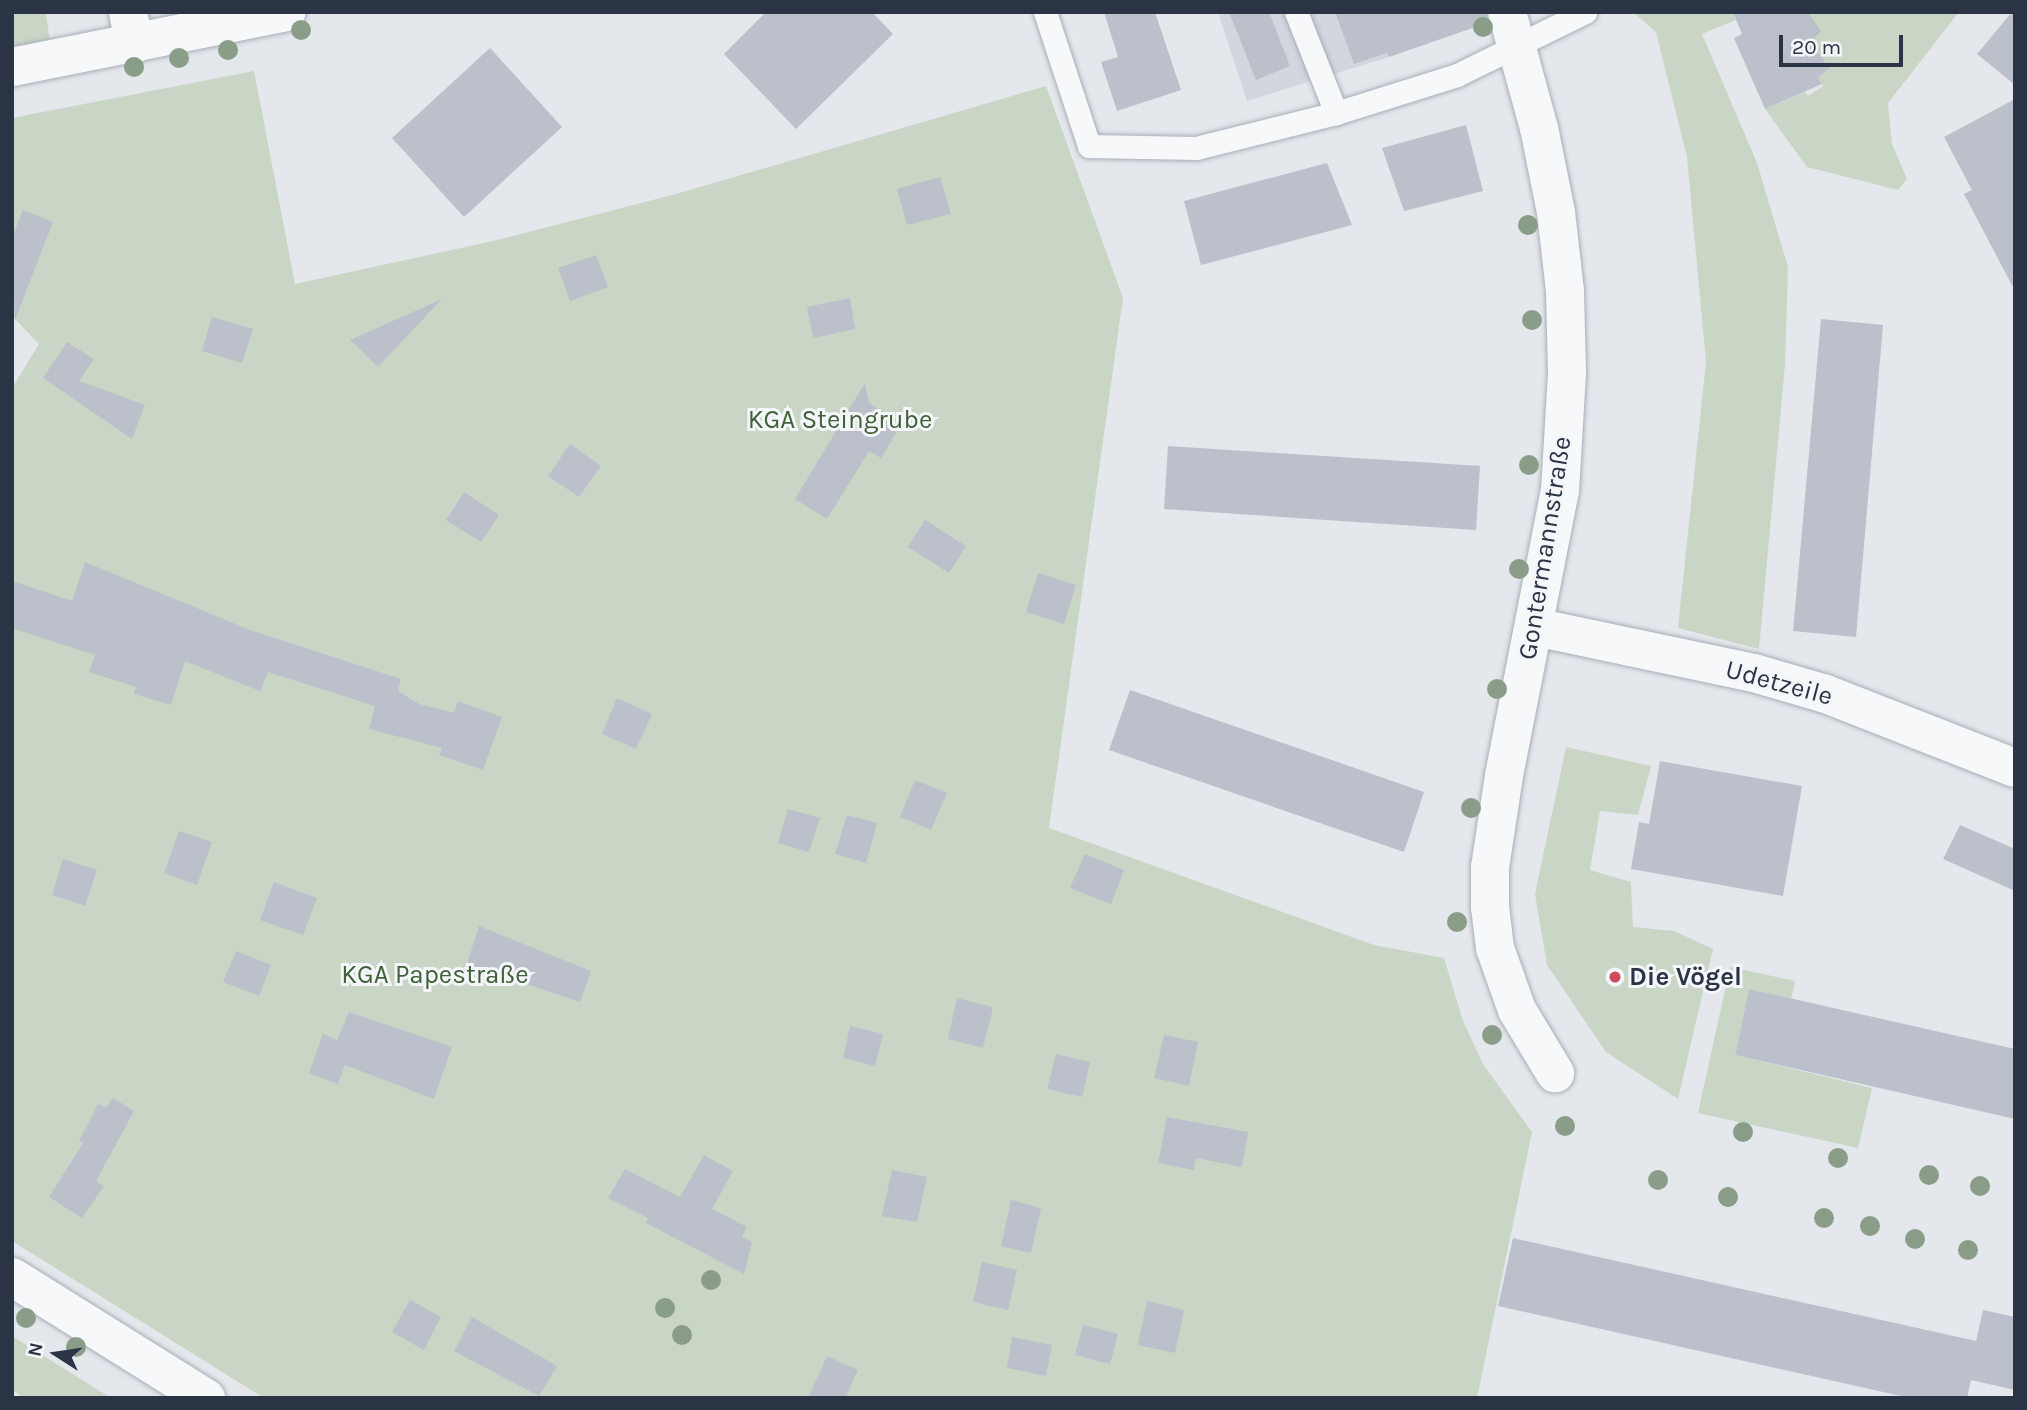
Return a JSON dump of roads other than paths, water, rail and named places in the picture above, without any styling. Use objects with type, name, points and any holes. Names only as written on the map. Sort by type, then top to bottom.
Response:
[{"type":"street","points":[[12,67],[131,28],[287,12]]},
{"type":"street","name":"Gontermannstraße","points":[[1507,12],[1520,47],[1556,212],[1566,291],[1567,373],[1560,490],[1535,627],[1503,776],[1490,867],[1490,907],[1495,948],[1509,989],[1555,1073]]},
{"type":"street","name":"Udetzeile","points":[[1535,627],[1754,673],[1826,694],[2015,768]]},
{"type":"street","points":[[12,1277],[206,1398]]},
{"type":"lane","points":[[1045,12],[1089,146],[1196,148],[1336,113],[1457,75],[1520,47],[1585,12]]},
{"type":"lane","points":[[1296,12],[1336,113]]},
{"type":"place","name":"Die Vögel","points":[[1615,977]]},
{"type":"park label","name":"KGA Steingrube","points":[[840,420]]},
{"type":"park label","name":"KGA Papestraße","points":[[435,975]]}]
